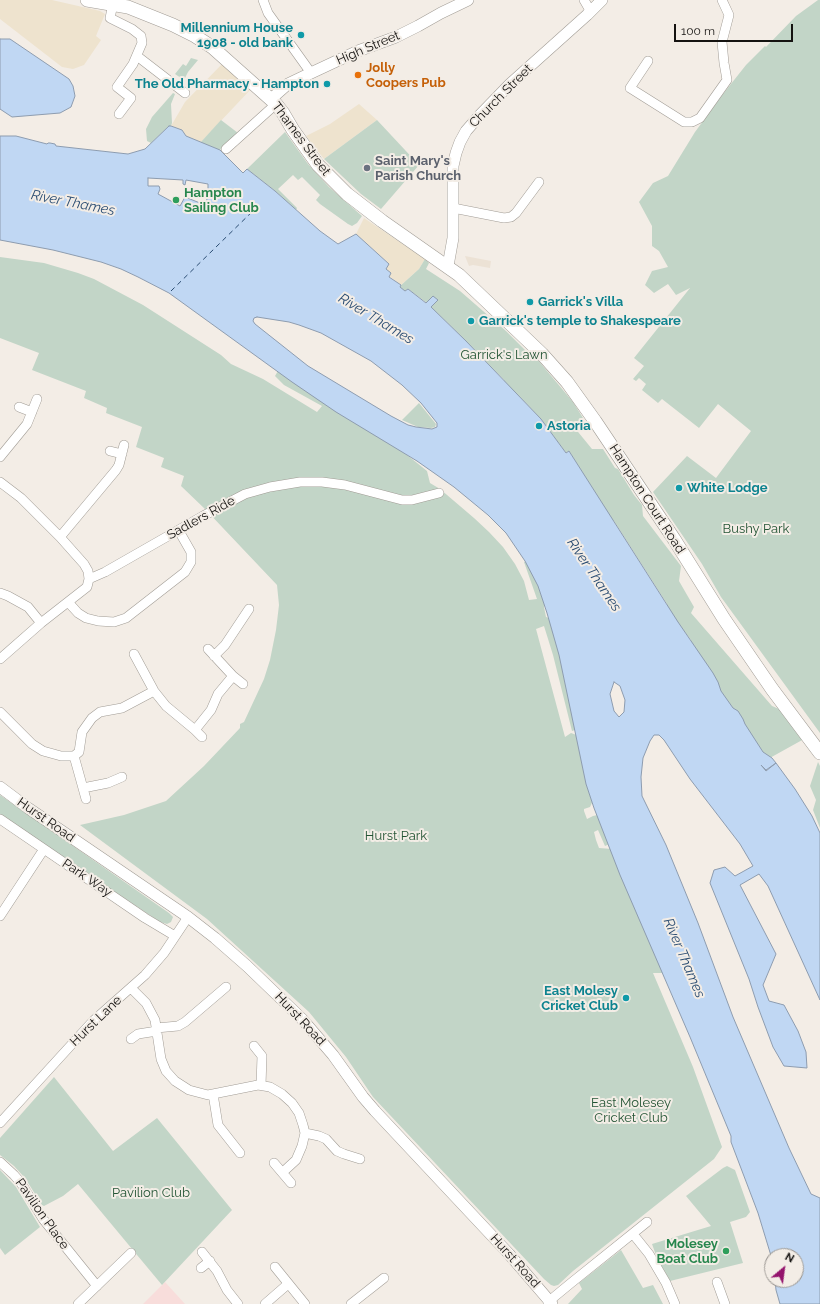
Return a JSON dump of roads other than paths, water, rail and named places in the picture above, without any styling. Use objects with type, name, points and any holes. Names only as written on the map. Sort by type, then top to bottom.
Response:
[{"type":"highway","name":"Thames Street","points":[[87,0],[108,2],[128,7],[194,36],[212,47],[273,101],[283,113],[318,165],[355,201],[448,266]]},
{"type":"highway","name":"Hampton Court Road","points":[[448,266],[471,285],[520,331],[567,382],[596,421],[724,619],[820,753]]},
{"type":"main road","name":"High Street","points":[[273,101],[288,84],[358,51],[407,32],[468,0]]},
{"type":"main road","name":"Church Street","points":[[448,266],[453,238],[453,166],[458,147],[466,131],[510,84],[591,12],[602,0]]},
{"type":"main road","name":"Hurst Road","points":[[0,787],[28,808],[188,917],[241,961],[302,1019],[332,1055],[375,1112],[509,1254],[550,1303]]},
{"type":"street","points":[[263,0],[268,13],[311,73]]},
{"type":"street","points":[[584,0],[591,12]]},
{"type":"street","points":[[648,61],[630,88],[684,122],[700,118],[727,80],[722,42],[729,16],[722,0]]},
{"type":"street","points":[[108,2],[110,18],[132,29],[141,36],[142,43],[133,64],[117,87],[131,98],[119,114]]},
{"type":"street","points":[[136,56],[185,93]]},
{"type":"street","points":[[226,149],[273,101]]},
{"type":"street","points":[[453,208],[504,218],[511,217],[516,213],[539,182]]},
{"type":"street","points":[[0,457],[27,424],[37,399]]},
{"type":"street","points":[[19,407],[32,412]]},
{"type":"street","points":[[60,537],[116,470],[119,465],[124,445]]},
{"type":"street","points":[[110,450],[122,454]]},
{"type":"street","points":[[0,482],[21,498],[60,537],[84,564],[88,571],[89,579]]},
{"type":"street","name":"Sadlers Ride","points":[[0,659],[41,623],[86,587],[89,579],[105,572],[203,516],[245,494],[270,487],[300,482],[322,482],[345,485],[402,500],[412,500],[439,493]]},
{"type":"street","points":[[68,602],[78,614],[86,618],[98,621],[114,622],[126,618],[185,572],[191,562],[191,552],[179,531]]},
{"type":"street","points":[[0,593],[28,607],[41,623]]},
{"type":"street","points":[[243,684],[233,676],[211,652],[225,645],[249,610]]},
{"type":"street","points":[[134,654],[154,691],[166,706],[202,737]]},
{"type":"street","points":[[194,730],[211,710],[218,694],[233,676]]},
{"type":"street","points":[[1,713],[32,744],[43,751],[61,756],[74,756],[79,752],[82,732],[92,718],[100,712],[122,708],[154,691]]},
{"type":"street","points":[[74,756],[86,799]]},
{"type":"street","points":[[83,788],[108,784],[122,777]]},
{"type":"street","name":"Park Way","points":[[0,819],[145,918],[175,936]]},
{"type":"street","points":[[0,916],[44,849]]},
{"type":"street","name":"Hurst Lane","points":[[0,1123],[93,1021],[131,988],[157,961],[188,917]]},
{"type":"street","points":[[132,1039],[138,1034],[178,1026],[185,1022],[226,987]]},
{"type":"street","points":[[131,988],[146,1003],[155,1020],[161,1059],[166,1071],[175,1081],[189,1090],[208,1095],[261,1085],[270,1087],[282,1094],[292,1103],[299,1113],[305,1133],[302,1146],[296,1160],[283,1172]]},
{"type":"street","points":[[254,1046],[262,1056],[261,1085]]},
{"type":"street","points":[[213,1094],[218,1125],[240,1153]]},
{"type":"street","points":[[305,1133],[320,1136],[337,1151],[360,1159]]},
{"type":"street","name":"Pavilion Place","points":[[0,1162],[14,1174],[43,1219],[97,1286]]},
{"type":"street","points":[[274,1163],[291,1182]]},
{"type":"street","points":[[550,1303],[557,1294],[647,1222]]},
{"type":"street","points":[[633,1234],[649,1254],[666,1283],[675,1304]]},
{"type":"street","points":[[202,1252],[217,1271],[227,1290],[238,1304]]},
{"type":"street","points":[[78,1304],[131,1253]]},
{"type":"street","points":[[201,1268],[210,1261]]},
{"type":"street","points":[[275,1267],[305,1304]]},
{"type":"street","points":[[351,1304],[384,1278]]},
{"type":"street","points":[[717,1282],[725,1304]]},
{"type":"street","points":[[265,1304],[288,1284]]},
{"type":"water","points":[[0,39],[10,39],[69,79],[73,86],[75,96],[71,107],[60,113],[12,117],[0,109]]},
{"type":"water","name":"River Thames","points":[[169,126],[182,130],[186,136],[220,150],[243,173],[247,169],[275,191],[320,231],[338,244],[356,234],[389,264],[386,269],[391,273],[389,277],[401,285],[400,287],[405,291],[408,289],[426,303],[433,296],[438,300],[431,307],[541,419],[566,453],[569,451],[678,622],[713,673],[721,691],[733,708],[738,711],[763,752],[772,758],[776,763],[795,789],[812,816],[820,833],[820,1000],[768,886],[759,874],[740,885],[776,954],[763,985],[769,1001],[784,1005],[798,1031],[806,1052],[807,1068],[784,1066],[773,1047],[749,979],[710,883],[714,870],[725,867],[735,876],[753,866],[740,844],[690,779],[664,740],[659,735],[654,735],[643,758],[641,777],[642,796],[666,845],[698,923],[733,1017],[789,1148],[811,1194],[820,1198],[820,1304],[780,1304],[776,1288],[804,1288],[804,1248],[769,1248],[758,1213],[731,1142],[731,1136],[620,875],[594,808],[586,784],[559,655],[547,613],[538,586],[525,561],[506,533],[488,515],[454,487],[417,461],[336,412],[169,293],[121,269],[101,262],[53,250],[0,240],[0,136],[16,136],[47,144],[55,144],[56,146],[128,154],[145,149]],"holes":[[[148,178],[183,180],[183,184],[185,185],[186,180],[208,184],[208,196],[205,205],[185,197],[180,206],[158,194],[160,189],[159,186],[148,186]],[[257,317],[289,322],[321,333],[371,361],[402,385],[421,403],[437,423],[437,427],[432,429],[408,425],[308,366],[255,324],[253,321],[254,318]],[[614,682],[620,686],[625,700],[624,712],[619,717],[614,711],[610,694]]]},
{"type":"place","name":"Millennium House 1908 - old bank","points":[[301,35]]},
{"type":"place","name":"Jolly Coopers Pub","points":[[358,75]]},
{"type":"place","name":"The Old Pharmacy - Hampton","points":[[327,84]]},
{"type":"place","name":"Saint Mary's Parish Church","points":[[367,168]]},
{"type":"place","name":"Hampton Sailing Club","points":[[176,200]]},
{"type":"place","name":"Garrick's Villa","points":[[530,302]]},
{"type":"place","name":"Garrick's temple to Shakespeare","points":[[471,321]]},
{"type":"place","name":"Astoria","points":[[539,426]]},
{"type":"place","name":"White Lodge","points":[[679,488]]},
{"type":"place","name":"East Molesy Cricket Club","points":[[626,998]]},
{"type":"place","name":"Molesey Boat Club","points":[[726,1251]]},
{"type":"park label","name":"Garrick's Lawn","points":[[504,355]]},
{"type":"park label","name":"Bushy Park","points":[[756,529]]},
{"type":"park label","name":"Hurst Park","points":[[396,836]]},
{"type":"park label","name":"East Molesey Cricket Club","points":[[631,1110]]},
{"type":"park label","name":"Pavilion Club","points":[[151,1193]]}]
